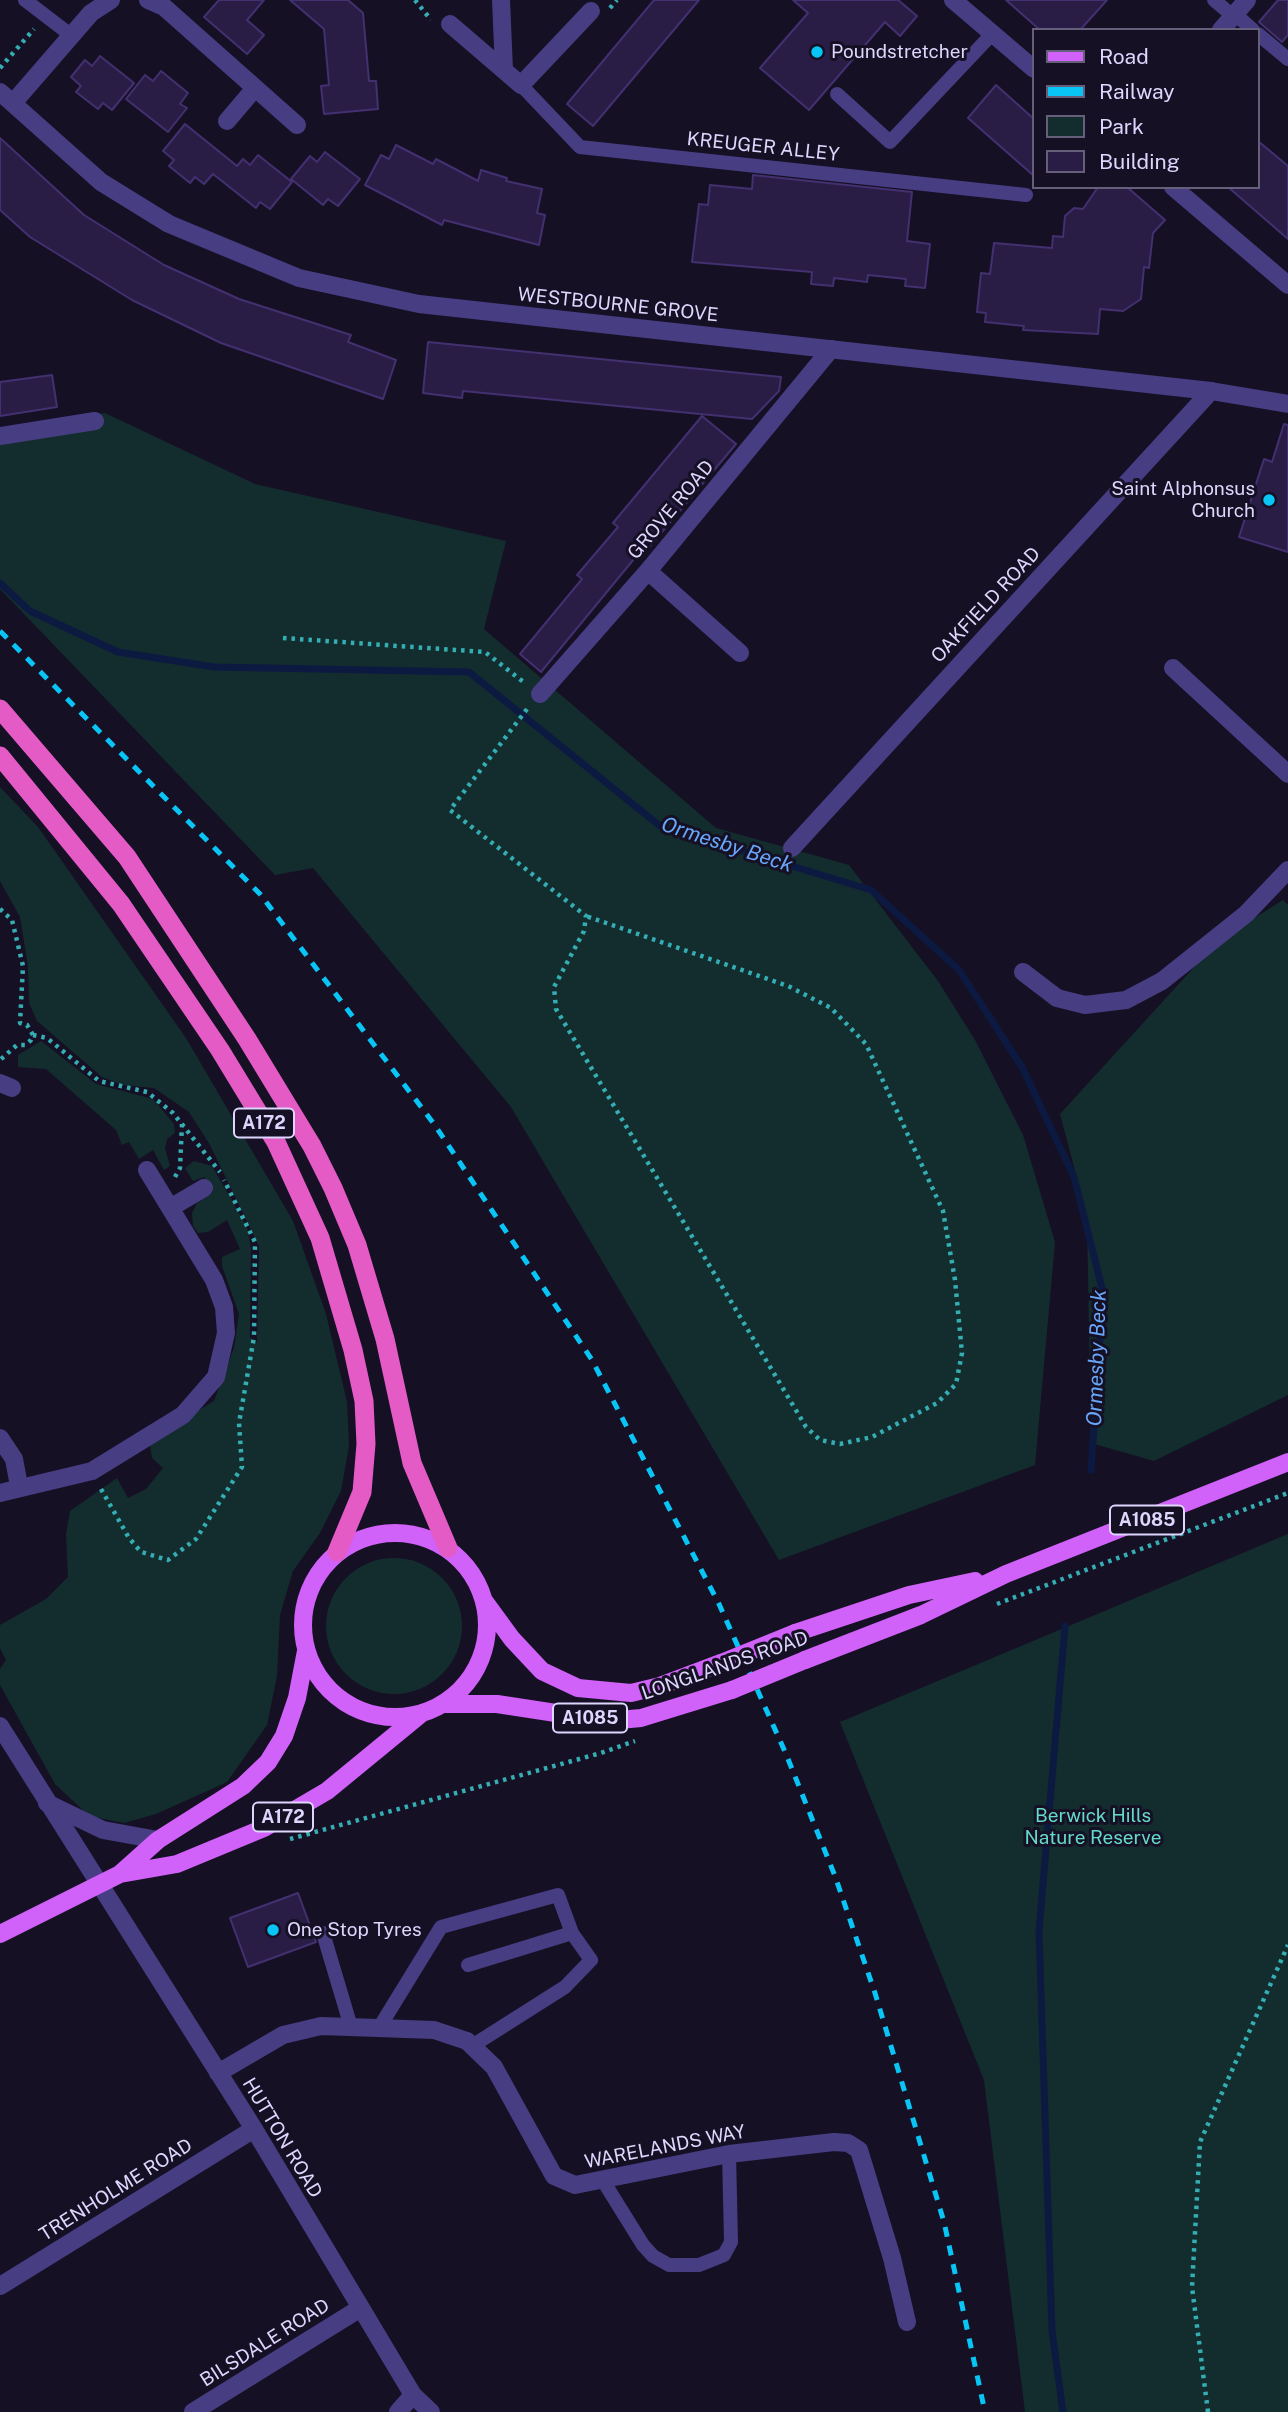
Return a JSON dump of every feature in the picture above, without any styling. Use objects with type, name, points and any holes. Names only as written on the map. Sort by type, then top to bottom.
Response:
[{"type":"highway","name":"A172","points":[[0,709],[127,857],[247,1039],[317,1156],[357,1245],[385,1339],[412,1463],[448,1548]]},
{"type":"highway","name":"A172","points":[[0,756],[121,904],[220,1050],[275,1143],[320,1238],[353,1350],[363,1401],[366,1444],[362,1492],[337,1552]]},
{"type":"main road","name":"LONGLANDS ROAD","points":[[443,1704],[497,1704],[608,1721],[641,1718],[732,1690],[921,1615],[1006,1574],[1288,1462]]},
{"type":"main road","name":"LONGLANDS ROAD","points":[[422,1713],[386,1717],[351,1707],[323,1684],[306,1651],[302,1624],[306,1597],[318,1572],[337,1552],[363,1538],[392,1532],[421,1536],[448,1548],[471,1572],[485,1602],[512,1639],[542,1671],[578,1688],[631,1693],[660,1686],[795,1633],[909,1595],[1006,1574]]},
{"type":"main road","name":"LONGLANDS ROAD","points":[[0,1934],[120,1874],[177,1864],[264,1828],[327,1791],[422,1713],[443,1704],[466,1685],[481,1660],[487,1631],[485,1602]]},
{"type":"main road","name":"LONGLANDS ROAD","points":[[120,1874],[158,1840],[232,1794],[268,1762],[284,1736],[297,1698],[306,1651]]},
{"type":"street","points":[[6,97],[72,36],[91,13],[111,0]]},
{"type":"street","points":[[148,0],[164,7],[297,125]]},
{"type":"street","points":[[501,0],[504,70]]},
{"type":"street","points":[[963,3],[1032,67]]},
{"type":"street","points":[[450,24],[521,85],[591,11]]},
{"type":"street","points":[[228,121],[255,88]]},
{"type":"street","name":"WESTBOURNE GROVE","points":[[6,97],[101,182],[169,224],[299,278],[419,304],[1211,391],[1288,404]]},
{"type":"street","points":[[1175,189],[1288,285]]},
{"type":"street","name":"GROVE ROAD","points":[[535,700],[648,571],[831,349]]},
{"type":"street","name":"OAKFIELD ROAD","points":[[792,848],[1211,391]]},
{"type":"street","points":[[0,436],[95,421]]},
{"type":"street","points":[[648,571],[740,653]]},
{"type":"street","points":[[1173,668],[1288,774]]},
{"type":"street","points":[[1023,972],[1057,998],[1085,1005],[1126,1000],[1162,981],[1246,914],[1288,870]]},
{"type":"street","points":[[0,1493],[19,1486],[60,1481],[92,1471],[183,1415],[216,1377],[224,1353],[224,1307],[214,1280],[148,1170]]},
{"type":"street","points":[[167,1202],[204,1188]]},
{"type":"street","points":[[0,1438],[13,1459],[19,1486]]},
{"type":"street","name":"HUTTON ROAD","points":[[0,1726],[97,1885],[254,2129],[359,2309],[413,2395],[432,2412]]},
{"type":"street","points":[[47,1803],[103,1830],[158,1840]]},
{"type":"street","name":"WARELANDS WAY","points":[[218,2073],[283,2035],[321,2025],[433,2030],[467,2041],[494,2067],[554,2176],[575,2185],[729,2154],[834,2142],[848,2143],[859,2150],[892,2258],[907,2322]]},
{"type":"street","name":"TRENHOLME ROAD","points":[[0,2286],[254,2129]]},
{"type":"street","name":"BILSDALE ROAD","points":[[193,2412],[359,2309]]},
{"type":"street","points":[[398,2412],[413,2395]]},
{"type":"lane","points":[[26,0],[72,36]]},
{"type":"lane","points":[[1214,0],[1250,28]]},
{"type":"lane","points":[[837,94],[890,142],[993,33]]},
{"type":"lane","points":[[1260,36],[1288,59]]},
{"type":"lane","name":"KREUGER ALLEY","points":[[521,85],[580,147],[1027,195]]},
{"type":"lane","points":[[379,2028],[441,1927],[556,1894],[561,1899],[572,1933],[591,1960],[575,1980],[522,2017],[472,2046]]},
{"type":"lane","points":[[323,1933],[351,2027]]},
{"type":"lane","points":[[468,1965],[572,1933]]},
{"type":"lane","points":[[602,2179],[643,2245],[653,2256],[669,2265],[699,2265],[724,2255],[731,2242],[729,2154]]},
{"type":"path","points":[[0,68],[45,17]]},
{"type":"path","points":[[283,638],[485,652],[535,700],[512,726],[450,810],[586,915],[788,986],[831,1008],[866,1044],[943,1212],[955,1279],[962,1353],[956,1384],[937,1403],[872,1437],[840,1444],[820,1440],[806,1427],[556,1009],[554,987],[584,931],[586,915]]},
{"type":"path","points":[[0,909],[12,920],[23,966],[20,1023],[27,1025],[33,1035],[47,1038],[100,1082],[147,1092],[182,1123],[220,1171],[255,1242],[254,1337],[239,1423],[242,1467],[196,1539],[168,1560],[155,1559],[141,1552],[129,1538],[92,1471]]},
{"type":"path","points":[[0,1060],[16,1045],[25,1045],[32,1040],[33,1035]]},
{"type":"path","points":[[167,1202],[180,1168],[182,1123]]},
{"type":"path","points":[[310,1832],[601,1753]]},
{"type":"path","points":[[1208,2412],[1192,2287],[1200,2141],[1288,1945]]},
{"type":"green space","points":[[105,413],[255,484],[506,541],[484,629],[716,828],[849,865],[938,981],[975,1040],[1023,1135],[1055,1242],[1035,1465],[779,1560],[511,1107],[313,868],[275,875],[0,589],[0,431]]},
{"type":"green space","points":[[0,787],[38,827],[186,1038],[293,1221],[326,1314],[347,1402],[349,1446],[341,1491],[320,1533],[293,1571],[280,1615],[277,1676],[267,1725],[227,1782],[156,1814],[124,1823],[89,1816],[55,1784],[0,1685],[0,1669],[6,1660],[0,1648],[0,1625],[46,1599],[68,1577],[66,1534],[70,1511],[117,1478],[128,1498],[146,1489],[163,1468],[152,1458],[150,1445],[154,1438],[214,1401],[234,1348],[239,1314],[222,1266],[222,1257],[240,1249],[227,1220],[208,1232],[198,1233],[193,1226],[192,1213],[197,1203],[213,1192],[204,1177],[193,1181],[185,1168],[194,1161],[212,1166],[247,1227],[251,1248],[250,1337],[257,1343],[259,1246],[210,1145],[189,1112],[154,1088],[123,1085],[102,1077],[37,1021],[29,1003],[28,966],[20,917],[0,881]]},
{"type":"green space","points":[[1283,900],[1288,905],[1288,1395],[1154,1461],[1091,1443],[1087,1216],[1060,1114],[1218,941]]},
{"type":"green space","points":[[41,1041],[96,1084],[153,1099],[174,1124],[175,1133],[167,1139],[165,1149],[170,1166],[164,1170],[153,1150],[139,1159],[129,1142],[122,1145],[116,1130],[46,1069],[18,1067],[18,1055]]},
{"type":"green space","name":"Berwick Hills Nature Reserve","points":[[1288,1534],[1288,2412],[1025,2412],[984,2080],[840,1722]]},
{"type":"green space","points":[[394,1558],[420,1563],[442,1578],[457,1600],[462,1626],[457,1652],[442,1674],[420,1689],[394,1694],[368,1689],[346,1674],[331,1652],[326,1626],[331,1600],[346,1578],[368,1563]]},
{"type":"building","points":[[219,0],[264,0],[247,20],[264,35],[247,54],[204,17]]},
{"type":"building","points":[[290,0],[348,0],[363,13],[369,81],[376,81],[378,109],[324,114],[321,86],[329,85],[324,29]]},
{"type":"building","points":[[654,0],[699,0],[593,126],[567,104]]},
{"type":"building","name":"Poundstretcher","points":[[793,0],[898,0],[917,16],[900,36],[885,22],[809,110],[760,68],[808,13]]},
{"type":"building","points":[[1006,0],[1107,0],[1082,28],[1038,28]]},
{"type":"building","points":[[1278,0],[1288,0],[1288,35],[1282,42],[1259,22]]},
{"type":"building","points":[[100,56],[134,83],[112,110],[103,103],[98,109],[76,92],[81,86],[71,77],[85,60],[92,66]]},
{"type":"building","points":[[161,71],[188,93],[180,104],[187,108],[168,132],[126,99],[145,75],[153,81]]},
{"type":"building","points":[[996,85],[1032,117],[1032,174],[968,118]]},
{"type":"building","points":[[185,124],[237,166],[243,159],[250,165],[258,155],[292,182],[270,209],[260,202],[256,208],[213,174],[204,184],[195,177],[190,183],[169,166],[174,160],[163,151]]},
{"type":"building","points":[[0,138],[84,215],[164,265],[239,299],[351,335],[348,342],[396,360],[383,399],[221,343],[132,300],[30,237],[0,210]]},
{"type":"building","points":[[1260,143],[1288,166],[1288,239],[1230,189],[1260,189]]},
{"type":"building","points":[[396,145],[433,164],[436,159],[478,181],[481,170],[507,178],[506,181],[542,189],[537,213],[545,215],[539,245],[444,220],[442,225],[365,185],[381,155],[389,159]]},
{"type":"building","points":[[325,152],[360,179],[338,206],[328,199],[323,205],[291,179],[310,156],[317,162]]},
{"type":"building","points":[[753,175],[912,192],[907,241],[930,244],[925,288],[905,286],[906,279],[868,275],[867,282],[834,278],[833,286],[811,284],[812,272],[692,262],[699,204],[708,205],[710,185],[752,189]]},
{"type":"building","points":[[1097,189],[1129,189],[1165,220],[1153,233],[1149,268],[1144,267],[1141,299],[1123,311],[1100,309],[1098,334],[1023,330],[1024,326],[985,322],[986,313],[977,312],[981,273],[990,274],[994,243],[1052,248],[1053,236],[1063,237],[1065,216],[1074,208],[1083,209]]},
{"type":"building","points":[[428,342],[781,377],[779,391],[752,419],[463,391],[462,398],[423,393]]},
{"type":"building","points":[[52,375],[57,407],[0,416],[0,382]]},
{"type":"building","points":[[702,416],[736,444],[646,551],[643,548],[541,672],[520,654],[582,579],[577,575],[618,527],[613,523]]},
{"type":"building","name":"Saint Alphonsus Church","points":[[1284,424],[1288,425],[1288,552],[1239,537],[1264,459],[1272,462]]},
{"type":"building","name":"One Stop Tyres","points":[[298,1893],[316,1942],[248,1967],[230,1918]]},
{"type":"waterway","name":"Ormesby Beck","points":[[0,583],[30,611],[118,652],[214,667],[469,672],[660,826],[871,890],[959,970],[1022,1067],[1074,1177],[1103,1292],[1091,1470]]},
{"type":"waterway","points":[[1063,2412],[1052,2331],[1039,1931],[1065,1626]]},
{"type":"railway","points":[[0,631],[260,894],[434,1124],[592,1360],[719,1604],[786,1754],[835,1876],[875,1993],[944,2222],[985,2412]]},
{"type":"place","name":"Poundstretcher","points":[[817,52]]},
{"type":"place","name":"Saint Alphonsus Church","points":[[1269,500]]},
{"type":"place","name":"One Stop Tyres","points":[[273,1930]]}]
